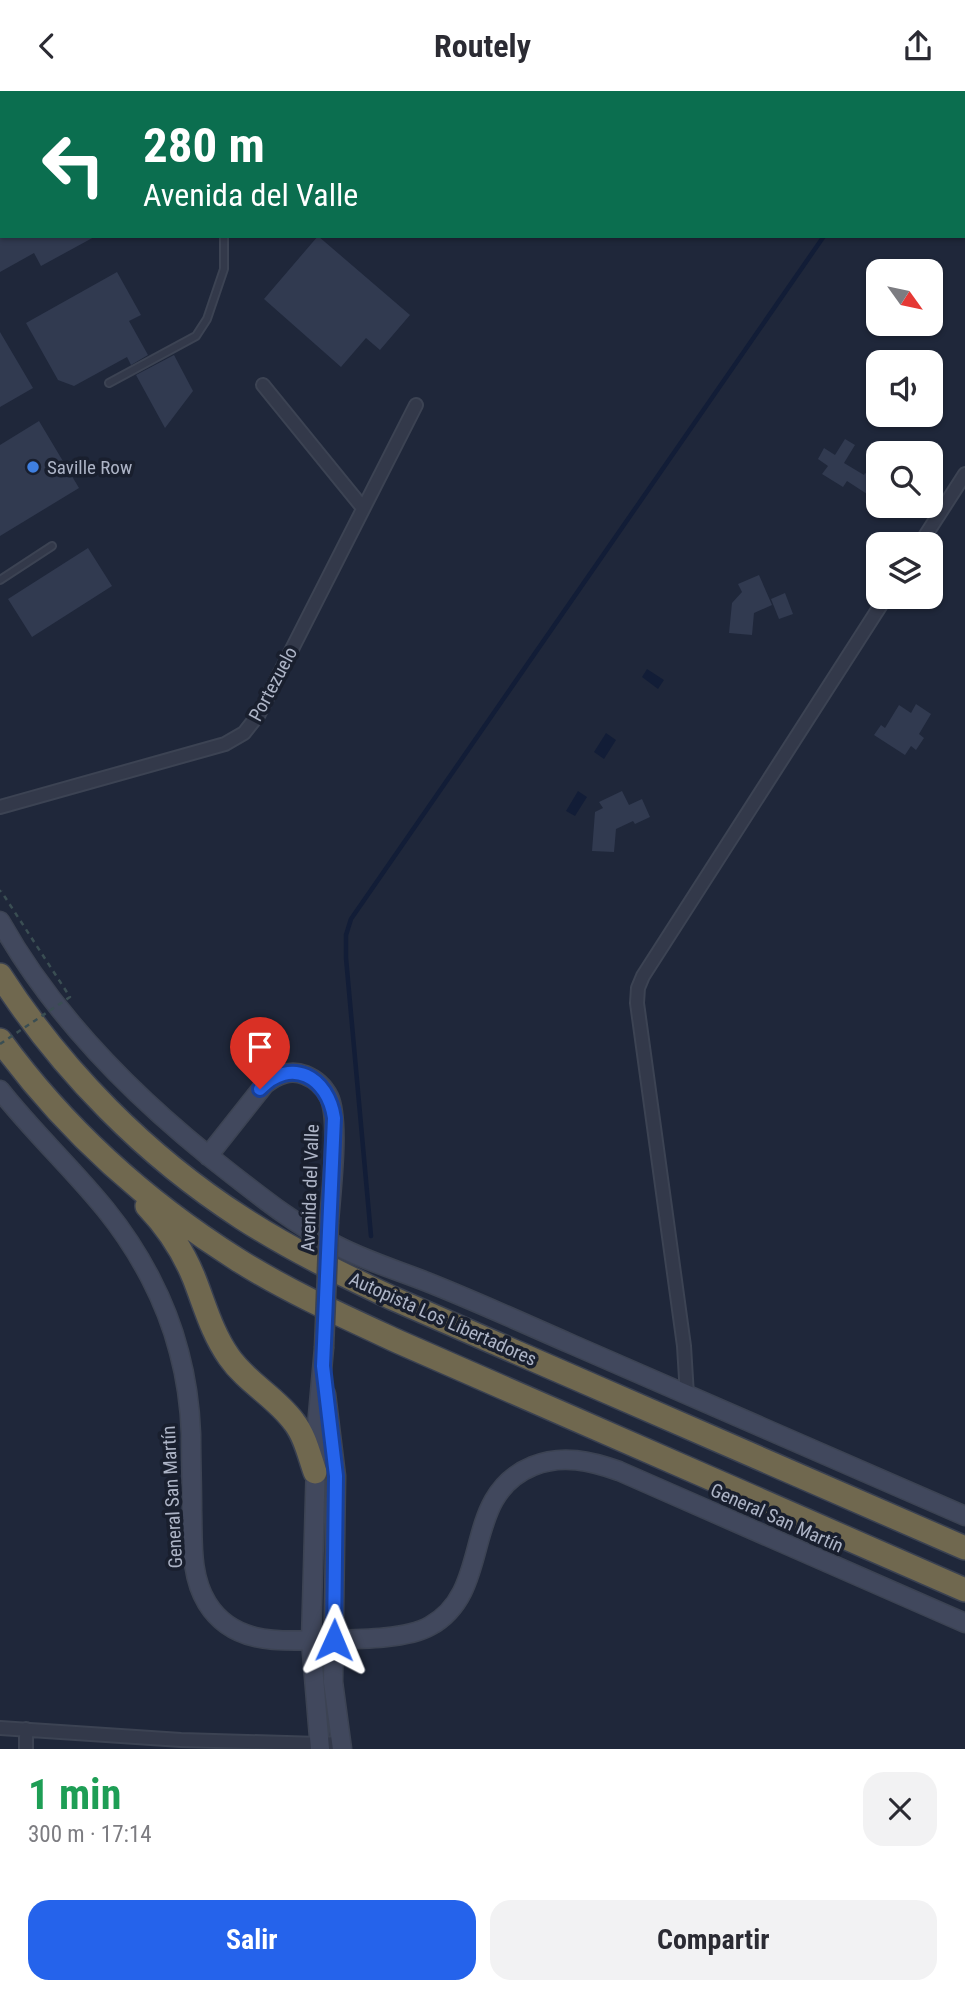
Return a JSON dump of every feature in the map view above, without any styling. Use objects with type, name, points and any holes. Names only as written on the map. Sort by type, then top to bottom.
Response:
[{"type":"highway","name":"Autopista Los Libertadores","points":[[0,975],[51,1045],[122,1122],[189,1181],[268,1234],[392,1298],[965,1548]]},
{"type":"highway","name":"Autopista Los Libertadores","points":[[0,1042],[47,1098],[96,1149],[147,1194],[239,1261],[317,1303],[493,1384],[965,1590]]},
{"type":"highway","points":[[96,1149],[125,1185],[159,1219],[178,1245],[222,1347],[250,1382],[294,1422],[304,1440],[315,1472]]},
{"type":"street","points":[[263,385],[363,508]]},
{"type":"street","name":"Portezuelo","points":[[0,807],[225,744],[244,733],[259,714],[416,405]]},
{"type":"street","points":[[928,532],[965,474]]},
{"type":"street","points":[[687,1395],[684,1346],[637,1003],[638,988],[643,976],[878,609]]},
{"type":"street","points":[[0,921],[40,982],[94,1049],[152,1108],[208,1156],[288,1217],[333,1244],[456,1294],[965,1516]]},
{"type":"street","name":"Avenida del Valle","points":[[208,1156],[265,1084],[277,1076],[303,1074],[322,1087],[329,1097],[334,1118],[323,1366],[317,1426],[311,1641],[320,1747]]},
{"type":"street","name":"General San Martín","points":[[0,1090],[106,1209],[121,1228],[148,1274],[168,1318],[179,1351],[186,1389],[191,1430],[193,1552],[196,1576],[208,1604],[227,1624],[249,1637],[274,1641],[311,1641],[403,1636],[438,1621],[454,1605],[466,1587],[482,1526],[499,1492],[522,1471],[560,1459],[597,1464],[619,1471],[965,1623]]},
{"type":"street","name":"Avenida del Valle","points":[[323,1366],[336,1476],[333,1682],[341,1746]]},
{"type":"street","points":[[0,1728],[157,1743],[181,1740],[341,1746]]},
{"type":"street","points":[[26,1729],[26,1749]]},
{"type":"lane","points":[[109,383],[196,336],[207,319],[224,269],[224,238]]},
{"type":"lane","points":[[0,580],[52,546]]},
{"type":"path","points":[[0,891],[70,997],[0,1042]]},
{"type":"water","points":[[647,669],[664,680],[658,689],[642,677]]},
{"type":"water","points":[[606,733],[616,740],[604,759],[594,752]]},
{"type":"water","points":[[578,791],[587,797],[575,816],[566,811]]},
{"type":"building","points":[[0,238],[92,238],[41,266],[34,253],[0,272]]},
{"type":"building","points":[[316,238],[320,238],[410,315],[380,350],[366,338],[341,367],[264,299]]},
{"type":"building","points":[[117,272],[141,315],[129,321],[148,355],[131,365],[127,357],[74,386],[58,380],[26,323]]},
{"type":"building","points":[[0,332],[33,388],[0,407]]},
{"type":"building","points":[[174,355],[193,391],[165,428],[136,375]]},
{"type":"building","name":"Saville Row","points":[[39,421],[79,488],[0,536],[0,445]]},
{"type":"building","points":[[845,439],[855,445],[844,463],[866,474],[866,493],[847,481],[843,487],[822,474],[828,466],[818,459],[824,448],[835,455]]},
{"type":"building","points":[[88,548],[112,586],[32,637],[8,599]]},
{"type":"building","points":[[759,575],[772,605],[754,613],[752,635],[729,633],[732,603],[742,592],[738,584]]},
{"type":"building","points":[[785,593],[793,614],[779,619],[771,599]]},
{"type":"building","points":[[916,704],[931,714],[919,734],[924,738],[916,750],[911,746],[905,755],[874,735],[881,725],[885,728],[899,705],[911,713]]},
{"type":"building","points":[[622,791],[629,805],[642,799],[650,817],[616,829],[614,852],[592,851],[595,812],[603,808],[599,802]]},
{"type":"waterway","points":[[371,1236],[346,958],[346,935],[351,919],[823,238]]},
{"type":"place","name":"Saville Row","points":[[33,467]]},
{"type":"route","points":[[260,1089],[277,1076],[303,1074],[317,1082],[326,1092],[332,1104],[334,1118],[323,1366],[337,1493],[334,1640]]}]
